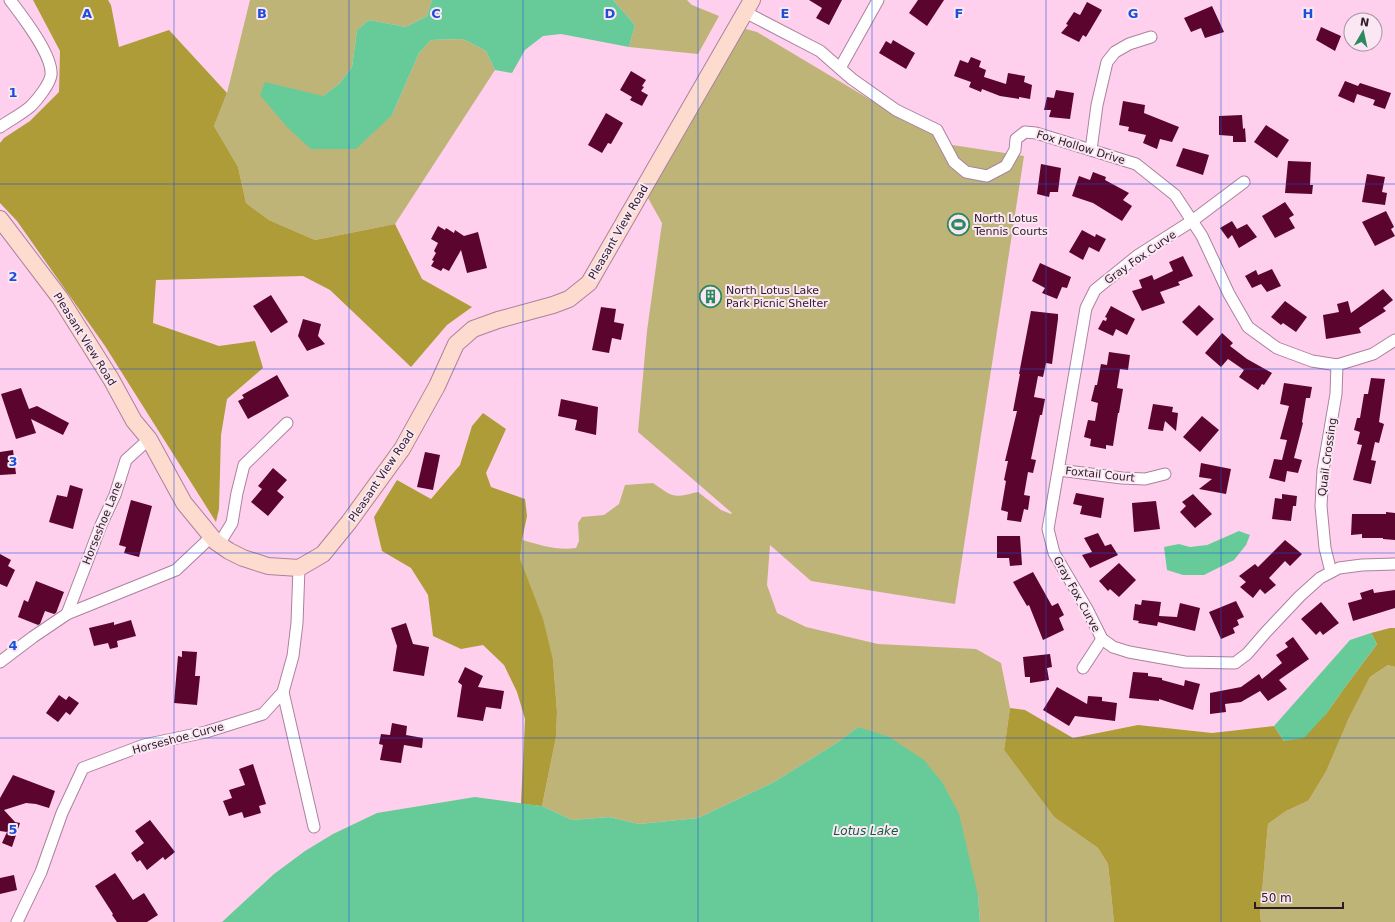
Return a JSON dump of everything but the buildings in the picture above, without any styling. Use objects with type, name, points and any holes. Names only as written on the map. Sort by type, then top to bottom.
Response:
[{"type":"street","points":[[0,127],[30,106],[42,93],[51,76],[49,60],[34,32],[10,0]]},
{"type":"street","points":[[840,68],[878,0]]},
{"type":"street","name":"Fox Hollow Drive","points":[[748,6],[820,51],[852,79],[896,110],[937,130],[954,162],[966,172],[987,176],[1006,166],[1014,150],[1016,139],[1025,132],[1036,133],[1136,164],[1174,195],[1202,236],[1229,294],[1248,327],[1277,348],[1312,362],[1337,365],[1373,354],[1395,340]]},
{"type":"street","name":"Pleasant View Road","points":[[0,219],[60,298],[111,379],[134,421],[149,438],[184,503],[215,541],[229,551],[243,558],[268,566],[299,568],[323,554],[350,522],[402,449],[437,386],[456,344],[473,329],[498,320],[570,299],[589,283],[748,6]]},
{"type":"street","points":[[1091,150],[1097,105],[1107,62],[1116,52],[1129,44],[1151,37]]},
{"type":"street","name":"Gray Fox Curve","points":[[1244,182],[1192,221],[1137,256],[1095,290],[1086,308],[1048,529],[1054,554],[1087,609],[1102,639],[1113,646],[1129,652],[1184,662],[1235,663],[1247,654],[1300,596],[1320,578],[1339,568],[1362,565],[1395,564]]},
{"type":"street","name":"Quail Crossing","points":[[1331,572],[1325,548],[1321,506],[1323,470],[1336,394],[1337,365]]},
{"type":"street","points":[[0,662],[67,614],[176,570],[215,541],[232,523],[244,465],[286,423]]},
{"type":"street","name":"Horseshoe Lane","points":[[67,614],[101,525],[115,495],[126,460],[149,438]]},
{"type":"street","name":"Foxtail Court","points":[[1059,470],[1122,478],[1145,479],[1165,474]]},
{"type":"street","name":"Horseshoe Curve","points":[[17,922],[41,872],[62,812],[83,768],[144,745],[206,732],[263,714],[283,692],[293,656],[297,623],[299,568]]},
{"type":"street","points":[[1083,668],[1102,639]]},
{"type":"street","points":[[283,692],[314,827]]},
{"type":"shaded area","points":[[33,0],[108,0],[111,5],[119,47],[169,30],[227,93],[214,126],[238,167],[246,203],[269,220],[315,240],[395,224],[422,279],[472,307],[447,325],[411,367],[330,290],[303,276],[156,280],[153,323],[219,346],[255,341],[263,368],[227,399],[221,435],[219,509],[216,522],[105,346],[17,221],[0,203],[0,143],[4,138],[30,121],[59,92],[60,51]]},
{"type":"shaded area","points":[[250,0],[432,0],[427,16],[406,27],[369,20],[357,30],[352,67],[339,84],[323,96],[392,115],[419,53],[431,40],[463,39],[486,51],[495,70],[395,224],[315,240],[269,220],[246,203],[238,167],[214,126],[227,93]]},
{"type":"shaded area","points":[[613,0],[687,0],[692,5],[719,16],[698,54],[629,47],[635,25]]},
{"type":"shaded area","points":[[746,29],[757,32],[911,124],[932,133],[939,143],[1024,156],[955,604],[811,581],[770,545],[767,585],[777,613],[806,627],[878,644],[976,649],[1001,663],[1010,708],[1004,750],[1054,817],[1098,848],[1108,864],[1114,922],[980,922],[978,895],[858,727],[838,742],[774,782],[698,818],[639,824],[609,817],[572,820],[542,806],[556,737],[557,712],[553,660],[520,559],[522,540],[542,546],[562,549],[576,548],[579,541],[578,523],[582,517],[604,515],[619,504],[625,485],[653,483],[665,492],[678,496],[698,492],[721,510],[731,514],[732,513],[638,432],[647,331],[662,223],[643,189],[736,39]]},
{"type":"shaded area","points":[[483,413],[506,429],[486,473],[491,487],[525,499],[527,516],[520,559],[543,619],[553,660],[557,712],[556,737],[542,806],[521,804],[525,719],[517,692],[504,665],[483,645],[461,649],[433,636],[428,595],[411,568],[382,551],[374,517],[397,480],[431,499],[460,465],[472,426]]},
{"type":"shaded area","points":[[1395,628],[1395,667],[1388,665],[1370,677],[1348,720],[1326,771],[1308,801],[1286,811],[1268,824],[1260,914],[1261,922],[1114,922],[1108,864],[1098,848],[1054,817],[1004,750],[1010,708],[1025,710],[1073,738],[1138,725],[1212,733],[1274,726],[1284,741],[1326,714],[1377,644],[1371,633]]},
{"type":"shaded area","points":[[1388,665],[1395,667],[1395,922],[1261,922],[1260,914],[1268,824],[1286,811],[1308,801],[1370,677]]},
{"type":"water","points":[[432,0],[613,0],[635,25],[629,47],[561,34],[543,36],[525,50],[512,73],[495,70],[486,51],[463,39],[431,40],[419,53],[392,115],[356,149],[311,149],[288,128],[260,95],[265,82],[323,96],[339,84],[352,67],[357,30],[369,20],[406,27],[427,16]]},
{"type":"water","points":[[1239,531],[1250,535],[1246,545],[1234,560],[1204,575],[1183,575],[1167,570],[1164,547],[1179,544],[1190,547],[1207,545]]},
{"type":"water","points":[[1371,633],[1377,644],[1326,714],[1304,738],[1284,741],[1274,726],[1350,640]]},
{"type":"water","name":"Lotus Lake","points":[[858,727],[889,737],[924,760],[942,782],[959,814],[978,895],[980,922],[222,922],[274,874],[305,851],[333,834],[377,813],[475,797],[542,806],[572,820],[609,817],[639,824],[698,818],[774,782],[838,742]]},
{"type":"place","name":"North Lotus Tennis Courts","points":[[958,224]]},
{"type":"place","name":"North Lotus Lake Park Picnic Shelter","points":[[710,296]]}]
